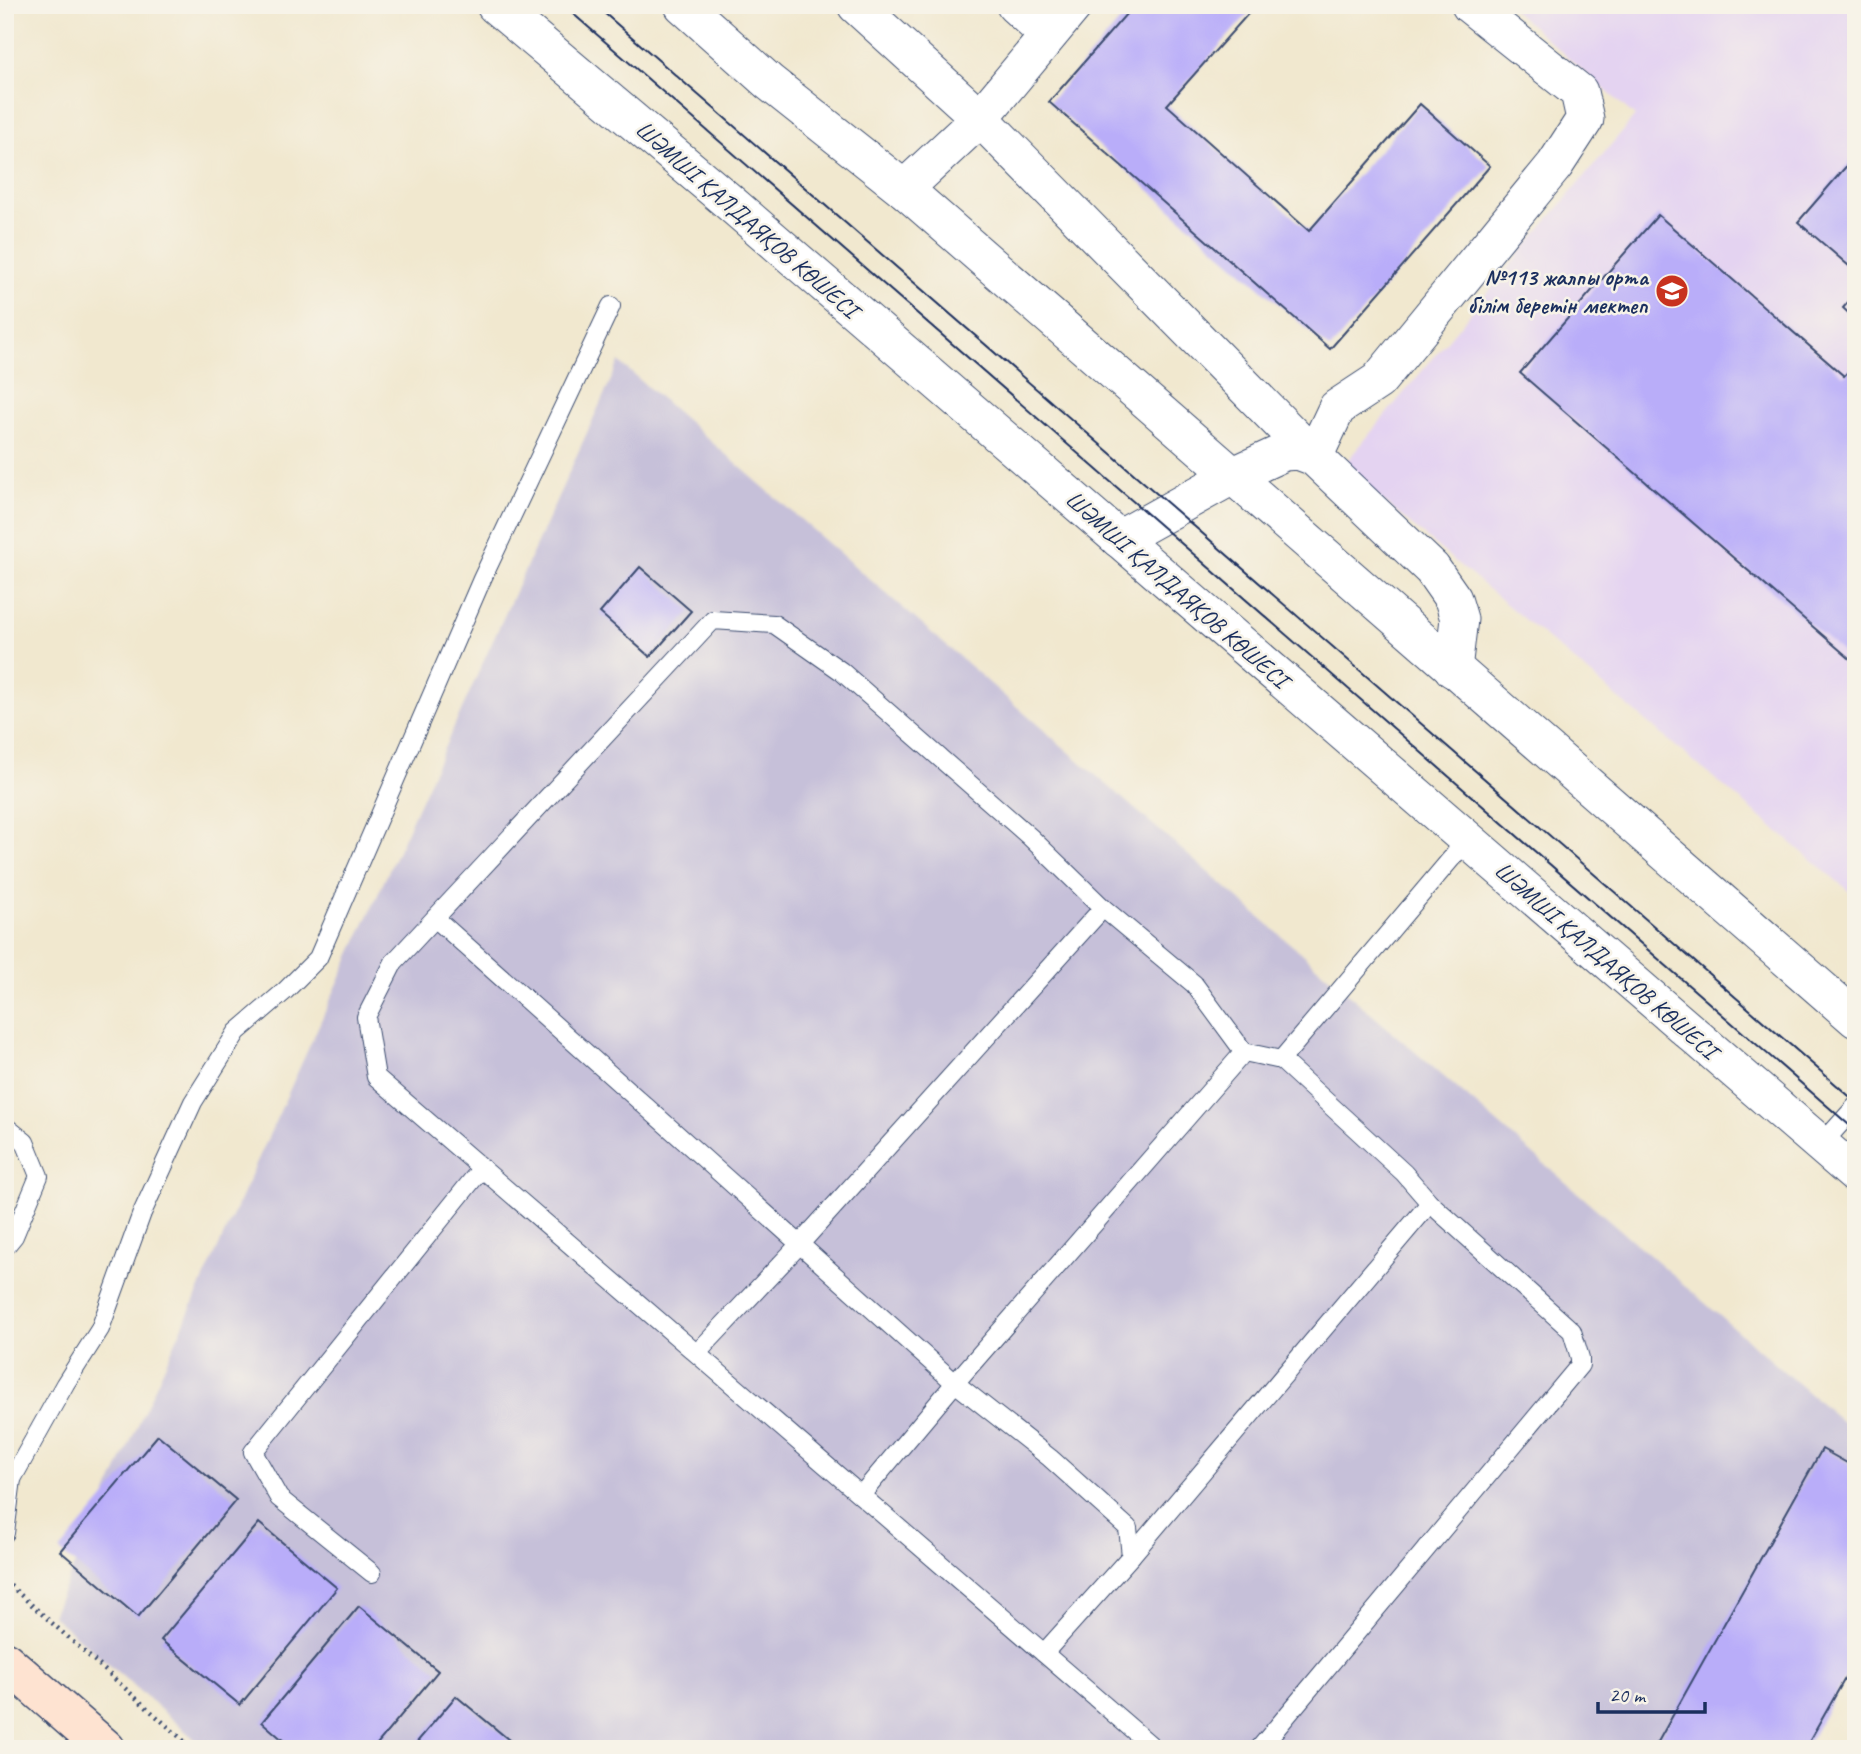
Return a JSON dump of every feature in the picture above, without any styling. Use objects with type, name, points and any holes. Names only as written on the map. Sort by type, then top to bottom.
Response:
[{"type":"main road","points":[[5,1661],[106,1749]]},
{"type":"street","name":"ШӘМШІ ҚАЛДАЯҚОВ КӨШЕСІ","points":[[495,5],[728,201],[1856,1175]]},
{"type":"street","points":[[683,5],[769,82],[904,189],[1856,1018]]},
{"type":"street","points":[[856,5],[980,118],[1314,457],[1433,569],[1453,599],[1459,619],[1453,669]]},
{"type":"street","points":[[1015,5],[1048,35]]},
{"type":"street","points":[[904,189],[980,118],[1074,5]]},
{"type":"street","points":[[1314,457],[1337,408],[1378,381],[1555,165],[1585,119],[1579,92],[1470,5]]},
{"type":"street","points":[[1119,539],[1232,476],[1284,452],[1298,451],[1314,457]]},
{"type":"lane","points":[[5,1533],[8,1474],[100,1329],[142,1213],[193,1102],[237,1032],[285,991],[318,958],[482,579],[611,306]]},
{"type":"lane","points":[[1155,1749],[376,1077],[366,1017],[394,962],[713,620],[774,624],[841,671],[1030,837],[1103,908],[1194,984],[1244,1052],[1281,1060],[1404,1173],[1430,1203],[1572,1331],[1580,1365],[1259,1749]]},
{"type":"lane","points":[[1281,1060],[1467,840]]},
{"type":"lane","points":[[697,1353],[799,1245],[1103,908]]},
{"type":"lane","points":[[435,918],[955,1383],[1049,1458],[1128,1528],[1130,1556]]},
{"type":"lane","points":[[861,1495],[955,1383],[1244,1052]]},
{"type":"lane","points":[[1821,1145],[1856,1106]]},
{"type":"lane","points":[[5,1126],[24,1142],[38,1177],[14,1236],[5,1247]]},
{"type":"lane","points":[[372,1573],[279,1498],[253,1452],[482,1168]]},
{"type":"lane","points":[[1044,1653],[1130,1556],[1430,1203]]},
{"type":"path","points":[[5,1581],[193,1749]]},
{"type":"shaded area","name":"№113 жалпы орта білім беретін мектеп","points":[[1508,5],[1856,5],[1856,897],[1342,467],[1635,116]]},
{"type":"shaded area","points":[[619,362],[1856,1434],[1856,1603],[1774,1749],[206,1749],[52,1615]]},
{"type":"building","points":[[1134,5],[1256,5],[1167,105],[1309,231],[1420,104],[1490,166],[1330,349],[1049,102]]},
{"type":"building","points":[[1856,155],[1856,272],[1798,222]]},
{"type":"building","points":[[1658,215],[1844,376],[1856,363],[1856,664],[1520,373]]},
{"type":"building","points":[[1856,293],[1856,320],[1843,308]]},
{"type":"building","points":[[640,567],[691,611],[650,657],[600,613]]},
{"type":"building","points":[[158,1435],[236,1500],[138,1617],[60,1551]]},
{"type":"building","points":[[1822,1449],[1856,1468],[1856,1659],[1805,1749],[1654,1749]]},
{"type":"building","points":[[259,1523],[337,1588],[240,1705],[161,1640]]},
{"type":"building","points":[[359,1606],[438,1671],[373,1749],[293,1749],[262,1722]]},
{"type":"building","points":[[456,1696],[520,1749],[411,1749]]},
{"type":"tram line","points":[[563,5],[1856,1131]]},
{"type":"tram line","points":[[595,5],[1856,1102]]},
{"type":"place","name":"№113 жалпы орта білім беретін мектеп","points":[[1672,291]]}]
